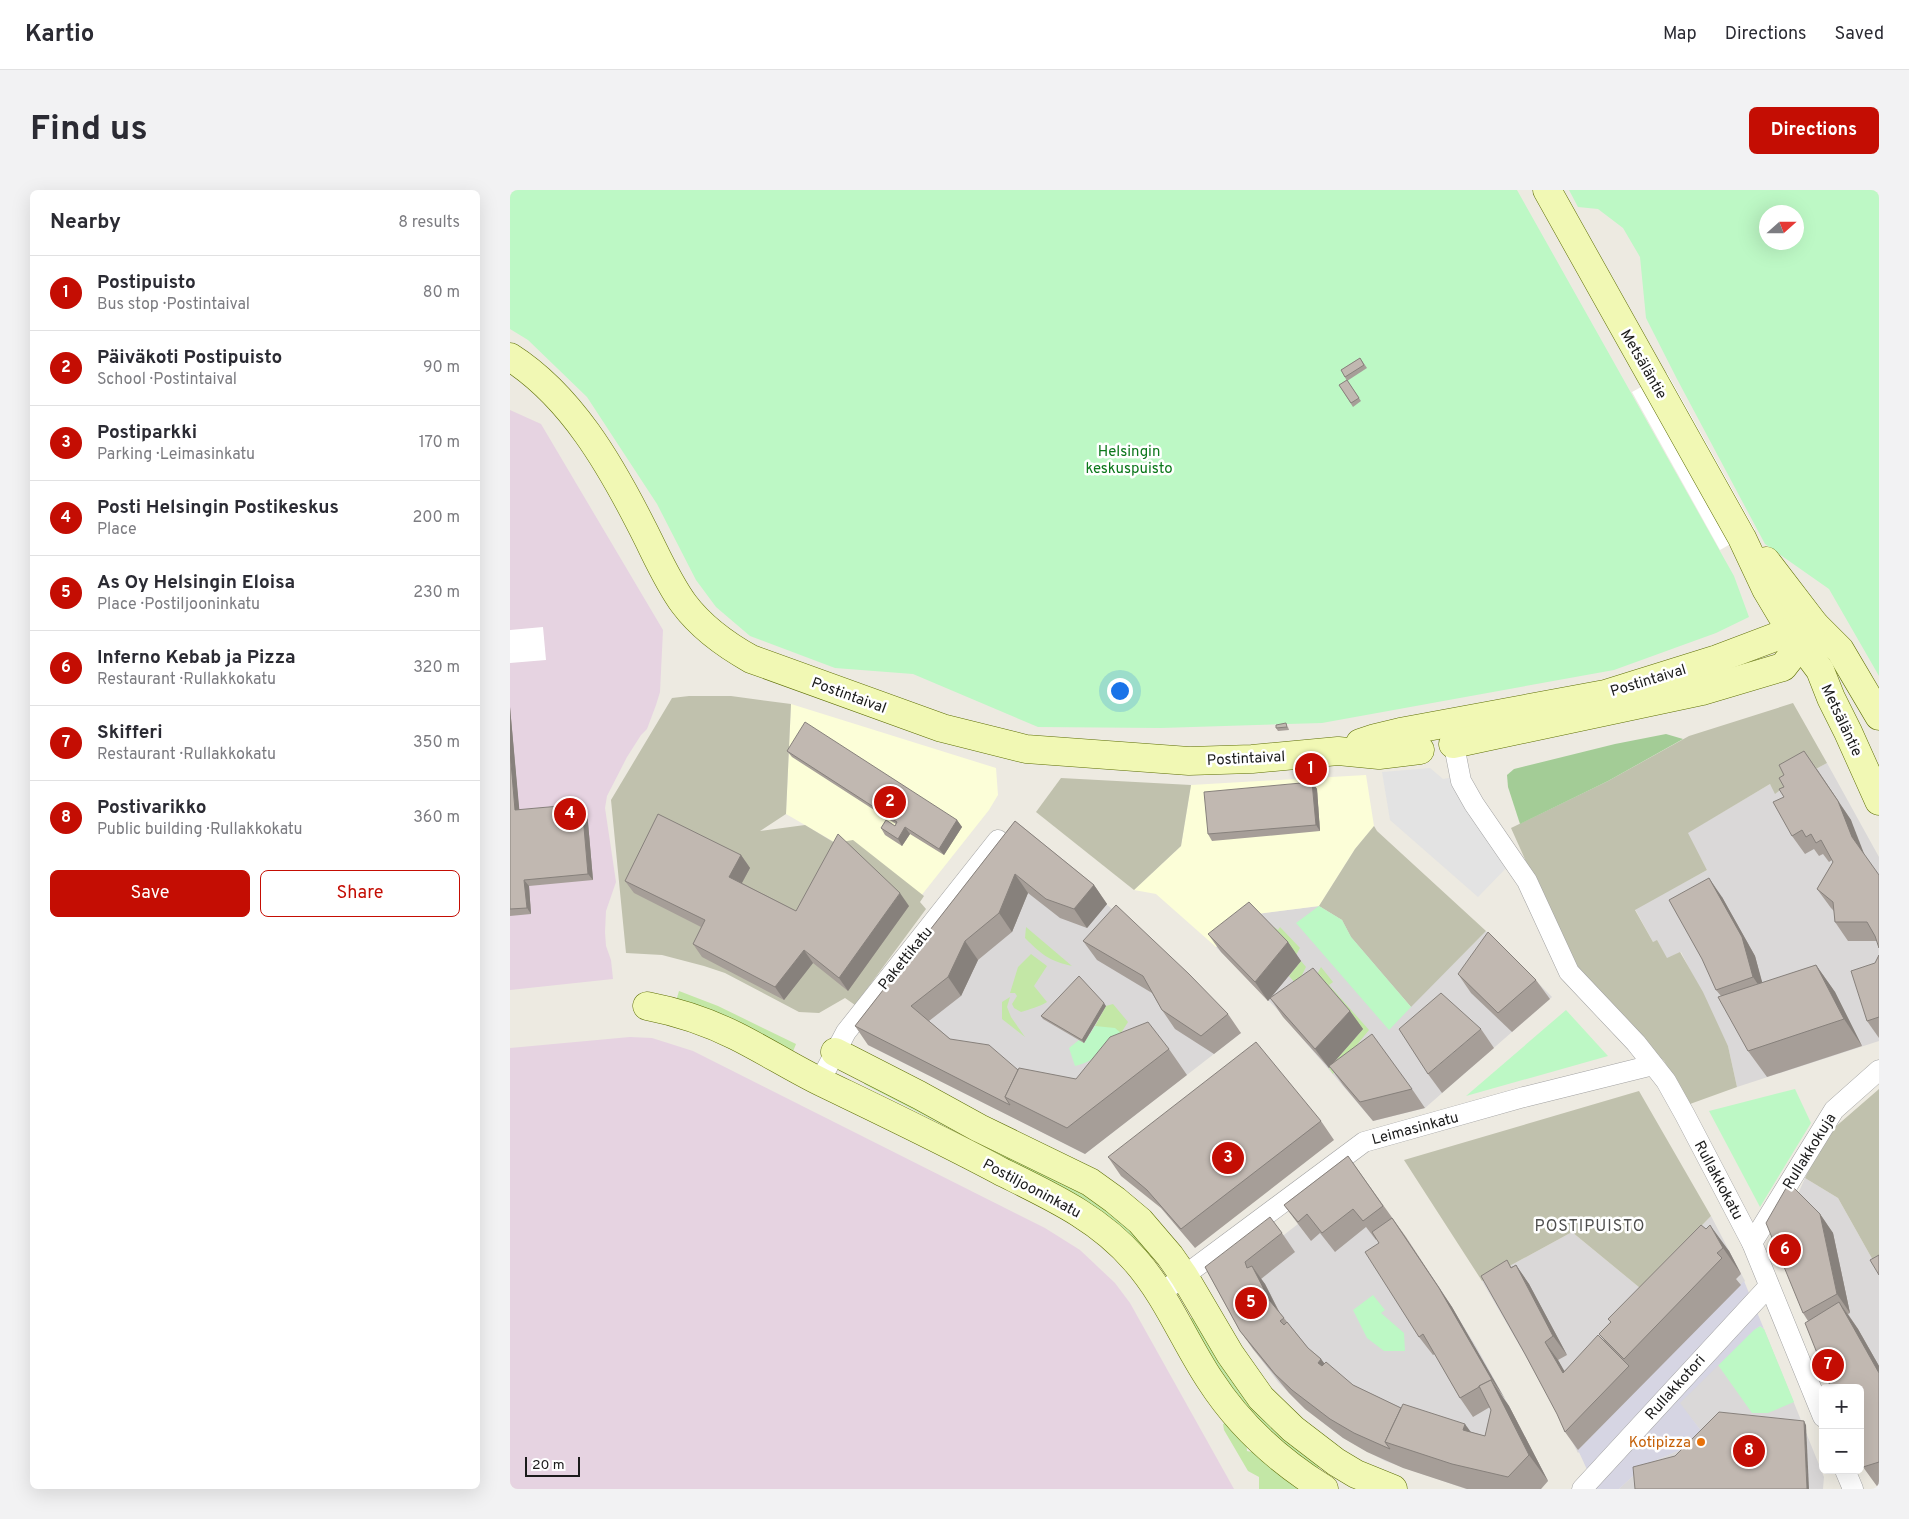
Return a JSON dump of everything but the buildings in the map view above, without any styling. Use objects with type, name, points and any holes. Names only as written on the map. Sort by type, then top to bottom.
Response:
[{"type":"street","name":"Metsäläntie","points":[[1547,190],[1742,538],[1759,553],[1788,589],[1803,634],[1820,670],[1830,698],[1848,732],[1879,801]]},
{"type":"street","name":"Postintaival","points":[[510,357],[550,390],[573,415],[599,451],[632,507],[684,604],[722,642],[751,659],[942,728],[1026,749],[1188,761],[1252,760],[1338,751],[1379,755],[1420,750],[1452,734],[1605,694],[1803,634]]},
{"type":"street","name":"Metsäläntie","points":[[1803,634],[1840,650],[1879,716]]},
{"type":"street","points":[[1803,634],[1783,667],[1809,677],[1830,698]]},
{"type":"street","name":"Postintaival","points":[[1338,751],[1375,738],[1452,734],[1702,691],[1783,667]]},
{"type":"street","name":"Rullakkokatu","points":[[1452,734],[1461,780],[1474,804],[1527,881],[1569,972],[1636,1043],[1666,1081],[1685,1115],[1752,1242],[1819,1407]]},
{"type":"street","name":"Pakettikatu","points":[[820,1081],[846,1032],[998,840]]},
{"type":"street","name":"Postiljooninkatu","points":[[647,1006],[673,1011],[735,1036],[820,1081],[930,1134],[1091,1219],[1120,1243],[1161,1293],[1210,1381],[1235,1414],[1272,1452],[1294,1470],[1324,1489]]},
{"type":"street","name":"Postiljooninkatu","points":[[835,1052],[919,1094],[978,1128],[1090,1182],[1140,1221],[1162,1246],[1184,1276],[1230,1354],[1261,1398],[1352,1482],[1393,1489]]},
{"type":"street","name":"Leimasinkatu","points":[[1161,1293],[1364,1142],[1653,1065]]},
{"type":"street","name":"Rullakkokuja","points":[[1752,1242],[1834,1110],[1879,1070]]},
{"type":"street","name":"Rullakkotori","points":[[1582,1489],[1769,1286]]},
{"type":"street","points":[[1846,1474],[1852,1489]]},
{"type":"shaded area","points":[[510,410],[541,424],[663,630],[660,692],[656,705],[647,729],[627,757],[607,796],[605,808],[616,882],[606,911],[605,932],[613,979],[510,990]]},
{"type":"shaded area","points":[[731,696],[791,704],[786,814],[760,831],[805,825],[835,843],[853,840],[924,896],[920,902],[926,909],[855,1005],[845,998],[819,1013],[799,1012],[725,973],[662,955],[626,953],[611,800],[672,698]]},
{"type":"shaded area","points":[[1793,703],[1827,763],[1790,783],[1775,794],[1770,784],[1688,833],[1707,870],[1635,910],[1653,942],[1657,940],[1667,958],[1680,952],[1703,992],[1728,1046],[1737,1087],[1690,1104],[1664,1061],[1636,1035],[1575,971],[1511,828],[1608,781],[1689,736]]},
{"type":"shaded area","points":[[791,704],[996,768],[998,795],[989,810],[913,906],[867,861],[786,814]]},
{"type":"shaded area","points":[[1827,763],[1879,857],[1879,1041],[1737,1087],[1728,1046],[1681,952],[1667,959],[1657,941],[1653,942],[1635,909],[1707,870],[1687,833],[1770,784],[1776,793],[1790,783]]},
{"type":"shaded area","points":[[1430,768],[1443,779],[1454,777],[1510,864],[1478,897],[1390,820],[1382,772]]},
{"type":"shaded area","points":[[1366,775],[1374,826],[1355,849],[1319,906],[1257,914],[1216,947],[1156,894],[1134,890],[1181,846],[1191,785]]},
{"type":"shaded area","points":[[1061,778],[1191,785],[1181,846],[1134,890],[1036,812]]},
{"type":"shaded area","points":[[1374,826],[1377,831],[1486,931],[1411,1007],[1351,937],[1342,920],[1319,906],[1355,849]]},
{"type":"shaded area","points":[[1029,840],[1130,924],[1202,992],[1241,1033],[1085,1154],[868,1045]]},
{"type":"shaded area","points":[[1319,906],[1342,920],[1410,1007],[1486,931],[1552,997],[1425,1108],[1373,1121],[1276,1008],[1216,947],[1257,914]]},
{"type":"shaded area","points":[[630,1037],[652,1038],[693,1051],[1045,1228],[1080,1250],[1115,1283],[1130,1303],[1234,1489],[510,1489],[510,1048]]},
{"type":"shaded area","points":[[1879,1089],[1879,1271],[1838,1198],[1805,1178],[1826,1135]]},
{"type":"shaded area","points":[[1639,1091],[1711,1216],[1640,1288],[1572,1232],[1482,1281],[1404,1160]]},
{"type":"shaded area","points":[[1361,1175],[1440,1288],[1477,1348],[1548,1481],[1541,1489],[1466,1489],[1385,1461],[1343,1438],[1305,1409],[1278,1382],[1253,1349],[1218,1286]]},
{"type":"shaded area","points":[[1805,1178],[1838,1198],[1879,1271],[1879,1489],[1864,1454],[1864,1384],[1858,1384],[1777,1241]]},
{"type":"shaded area","points":[[1711,1216],[1745,1281],[1578,1453],[1547,1393],[1482,1281],[1572,1232],[1640,1288]]},
{"type":"shaded area","points":[[1744,1281],[1764,1329],[1760,1326],[1754,1330],[1680,1403],[1702,1432],[1685,1448],[1645,1465],[1619,1489],[1596,1489],[1578,1450]]},
{"type":"shaded area","points":[[1754,1329],[1764,1329],[1819,1465],[1819,1474],[1823,1474],[1824,1477],[1823,1489],[1619,1489],[1645,1465],[1685,1448],[1702,1432],[1679,1403]]},
{"type":"green space","name":"Helsingin keskuspuisto","points":[[510,190],[1517,190],[1734,576],[1749,617],[1716,633],[1614,670],[1322,723],[1161,728],[1038,727],[913,674],[835,668],[750,636],[716,607],[696,580],[657,504],[587,397],[528,340],[510,329]]},
{"type":"green space","points":[[1569,190],[1879,190],[1879,676],[1829,589],[1765,544],[1646,318],[1640,257],[1623,228],[1598,209],[1578,207]]},
{"type":"green space","points":[[1666,734],[1683,739],[1608,781],[1520,824],[1508,787],[1507,775],[1514,769],[1615,744]]},
{"type":"green space","points":[[1319,906],[1342,920],[1351,937],[1411,1007],[1389,1030],[1296,923]]},
{"type":"green space","points":[[1026,927],[1072,966],[1051,959],[1036,948],[1025,938]]},
{"type":"green space","points":[[1274,927],[1278,930],[1280,927],[1300,948],[1296,955],[1271,931]]},
{"type":"green space","points":[[1031,954],[1047,966],[1034,986],[1047,1002],[1021,1012],[1014,1008],[1012,1004],[1017,996],[1015,993],[1010,993],[1018,967]]},
{"type":"green space","points":[[1301,961],[1306,967],[1297,985],[1289,976]]},
{"type":"green space","points":[[1321,967],[1333,982],[1329,985],[1369,1030],[1333,1074],[1329,1068],[1363,1029],[1307,993]]},
{"type":"green space","points":[[679,991],[718,1006],[796,1044],[792,1054],[676,1001]]},
{"type":"green space","points":[[1010,997],[1007,1007],[1011,1017],[1025,1037],[1002,1019],[1002,1002]]},
{"type":"green space","points":[[1113,1004],[1128,1022],[1121,1033],[1095,1026],[1106,1006]]},
{"type":"green space","points":[[1566,1010],[1608,1056],[1466,1096]]},
{"type":"green space","points":[[1095,1026],[1115,1028],[1121,1033],[1106,1049],[1095,1057],[1075,1066],[1069,1048],[1079,1040],[1084,1043]]},
{"type":"green space","points":[[866,1080],[1085,1191],[1157,1253],[1149,1260],[1006,1161],[968,1138],[864,1084]]},
{"type":"green space","points":[[1795,1089],[1811,1123],[1760,1207],[1709,1111]]},
{"type":"green space","points":[[1373,1295],[1385,1310],[1381,1313],[1404,1333],[1405,1351],[1384,1351],[1367,1338],[1353,1310]]},
{"type":"green space","points":[[1196,1315],[1321,1463],[1317,1470],[1292,1454],[1235,1396],[1188,1320]]},
{"type":"green space","points":[[1760,1326],[1764,1329],[1794,1402],[1768,1413],[1752,1413],[1718,1365],[1754,1329]]},
{"type":"green space","points":[[1228,1422],[1246,1442],[1247,1451],[1256,1453],[1302,1489],[1259,1489],[1259,1477],[1248,1471],[1224,1430],[1223,1424]]},
{"type":"pier","points":[[1667,373],[1755,530],[1720,550],[1632,392]]},
{"type":"pier","points":[[543,627],[546,660],[510,663],[510,630]]},
{"type":"place","name":"Postipuisto","points":[[1311,769]]},
{"type":"place","name":"Päiväkoti Postipuisto","points":[[890,802]]},
{"type":"place","name":"Posti Helsingin Postikeskus","points":[[570,814]]},
{"type":"place","name":"Postiparkki","points":[[1228,1158]]},
{"type":"place","name":"Inferno Kebab ja Pizza","points":[[1785,1250]]},
{"type":"place","name":"As Oy Helsingin Eloisa","points":[[1251,1303]]},
{"type":"place","name":"Skifferi","points":[[1828,1365]]},
{"type":"place","name":"Kotipizza","points":[[1701,1442]]},
{"type":"place","name":"Postivarikko","points":[[1749,1451]]},
{"type":"district","name":"POSTIPUISTO","points":[[1590,1225]]}]
